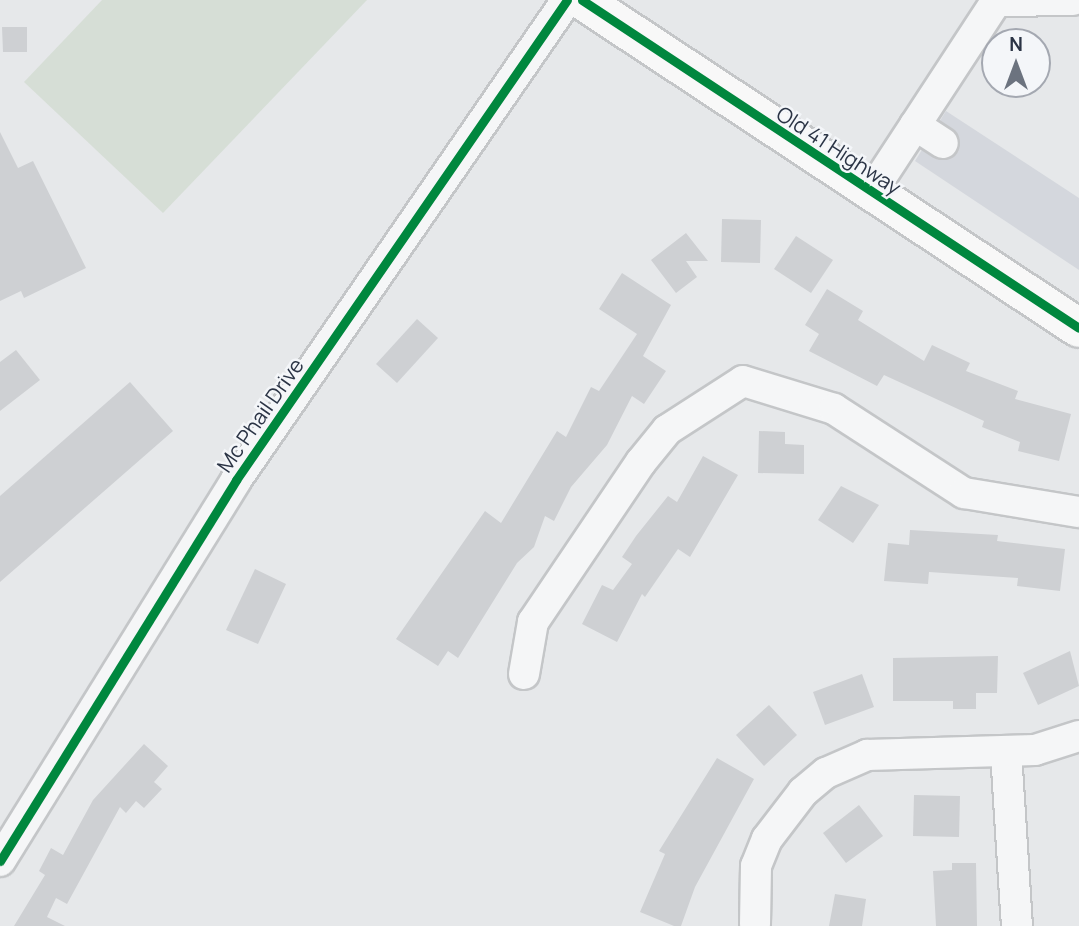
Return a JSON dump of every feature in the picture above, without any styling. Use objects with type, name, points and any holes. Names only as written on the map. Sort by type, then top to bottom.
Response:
[{"type":"main road","name":"Old 41 Highway","points":[[582,0],[1079,328]]},
{"type":"street","name":"Mc Phail Drive","points":[[0,861],[236,480],[567,0]]},
{"type":"street","points":[[872,191],[997,0],[1073,0]]},
{"type":"street","points":[[915,125],[943,143]]},
{"type":"street","points":[[524,674],[533,622],[641,462],[667,430],[743,382],[834,409],[964,493],[1079,512]]},
{"type":"street","points":[[754,924],[756,866],[767,839],[803,792],[826,773],[867,755],[895,751],[1006,752],[1046,748],[1079,736]]},
{"type":"street","points":[[1006,752],[1017,926]]},
{"type":"shaded area","points":[[102,0],[367,0],[163,213],[24,82]]},
{"type":"shaded area","points":[[946,111],[1079,198],[1079,270],[915,161]]},
{"type":"building","points":[[2,27],[27,27],[27,52],[3,52]]},
{"type":"building","points":[[0,132],[18,168],[33,161],[86,268],[24,298],[21,291],[0,301]]},
{"type":"building","points":[[722,219],[761,220],[760,263],[721,262]]},
{"type":"building","points":[[686,233],[708,261],[686,261],[697,277],[676,293],[651,260]]},
{"type":"building","points":[[796,236],[833,260],[811,293],[774,269]]},
{"type":"building","points":[[622,273],[671,305],[643,356],[666,371],[644,404],[632,396],[607,445],[571,487],[554,521],[545,516],[534,547],[517,563],[458,658],[448,651],[438,666],[396,639],[485,511],[501,523],[557,431],[566,437],[591,387],[599,391],[637,334],[599,309]]},
{"type":"building","points":[[827,289],[863,311],[858,320],[924,361],[932,345],[970,363],[966,371],[1018,391],[1015,399],[1071,414],[1059,461],[1018,451],[1020,442],[982,427],[984,421],[884,375],[877,386],[809,351],[819,334],[805,325]]},
{"type":"building","points":[[417,319],[438,338],[397,383],[376,364]]},
{"type":"building","points":[[16,350],[40,380],[0,411],[0,362]]},
{"type":"building","points":[[130,382],[173,431],[0,582],[0,496]]},
{"type":"building","points":[[759,431],[785,432],[785,444],[804,445],[804,474],[758,473]]},
{"type":"building","points":[[703,456],[738,475],[690,557],[678,549],[645,597],[642,594],[617,642],[582,624],[602,585],[613,590],[632,564],[622,557],[636,536],[668,496],[677,502]]},
{"type":"building","points":[[841,486],[879,505],[853,543],[818,520]]},
{"type":"building","points":[[910,530],[998,535],[997,541],[1065,549],[1060,591],[1017,586],[1018,578],[929,572],[928,584],[884,581],[888,543],[909,545]]},
{"type":"building","points":[[255,569],[286,584],[258,644],[226,630]]},
{"type":"building","points":[[1070,651],[1079,686],[1038,705],[1023,673]]},
{"type":"building","points":[[998,656],[997,693],[976,693],[976,709],[953,709],[953,701],[893,701],[893,658]]},
{"type":"building","points":[[862,674],[874,707],[825,725],[813,692]]},
{"type":"building","points":[[769,705],[797,735],[764,766],[736,735]]},
{"type":"building","points":[[144,744],[168,766],[154,782],[162,789],[144,808],[136,801],[126,813],[120,807],[67,904],[56,898],[47,917],[65,926],[14,926],[45,875],[39,871],[51,848],[63,855],[93,800]]},
{"type":"building","points":[[717,758],[754,779],[695,887],[681,926],[674,926],[640,912],[665,854],[659,851]]},
{"type":"building","points":[[914,795],[960,796],[959,837],[913,836]]},
{"type":"building","points":[[859,805],[883,836],[846,863],[823,833]]},
{"type":"building","points":[[952,863],[976,863],[977,926],[936,926],[933,871],[952,870]]},
{"type":"building","points":[[835,894],[866,899],[862,926],[829,926]]},
{"type":"cycle path","points":[[0,861],[236,480],[567,0]]},
{"type":"cycle path","points":[[582,0],[1079,328]]}]
